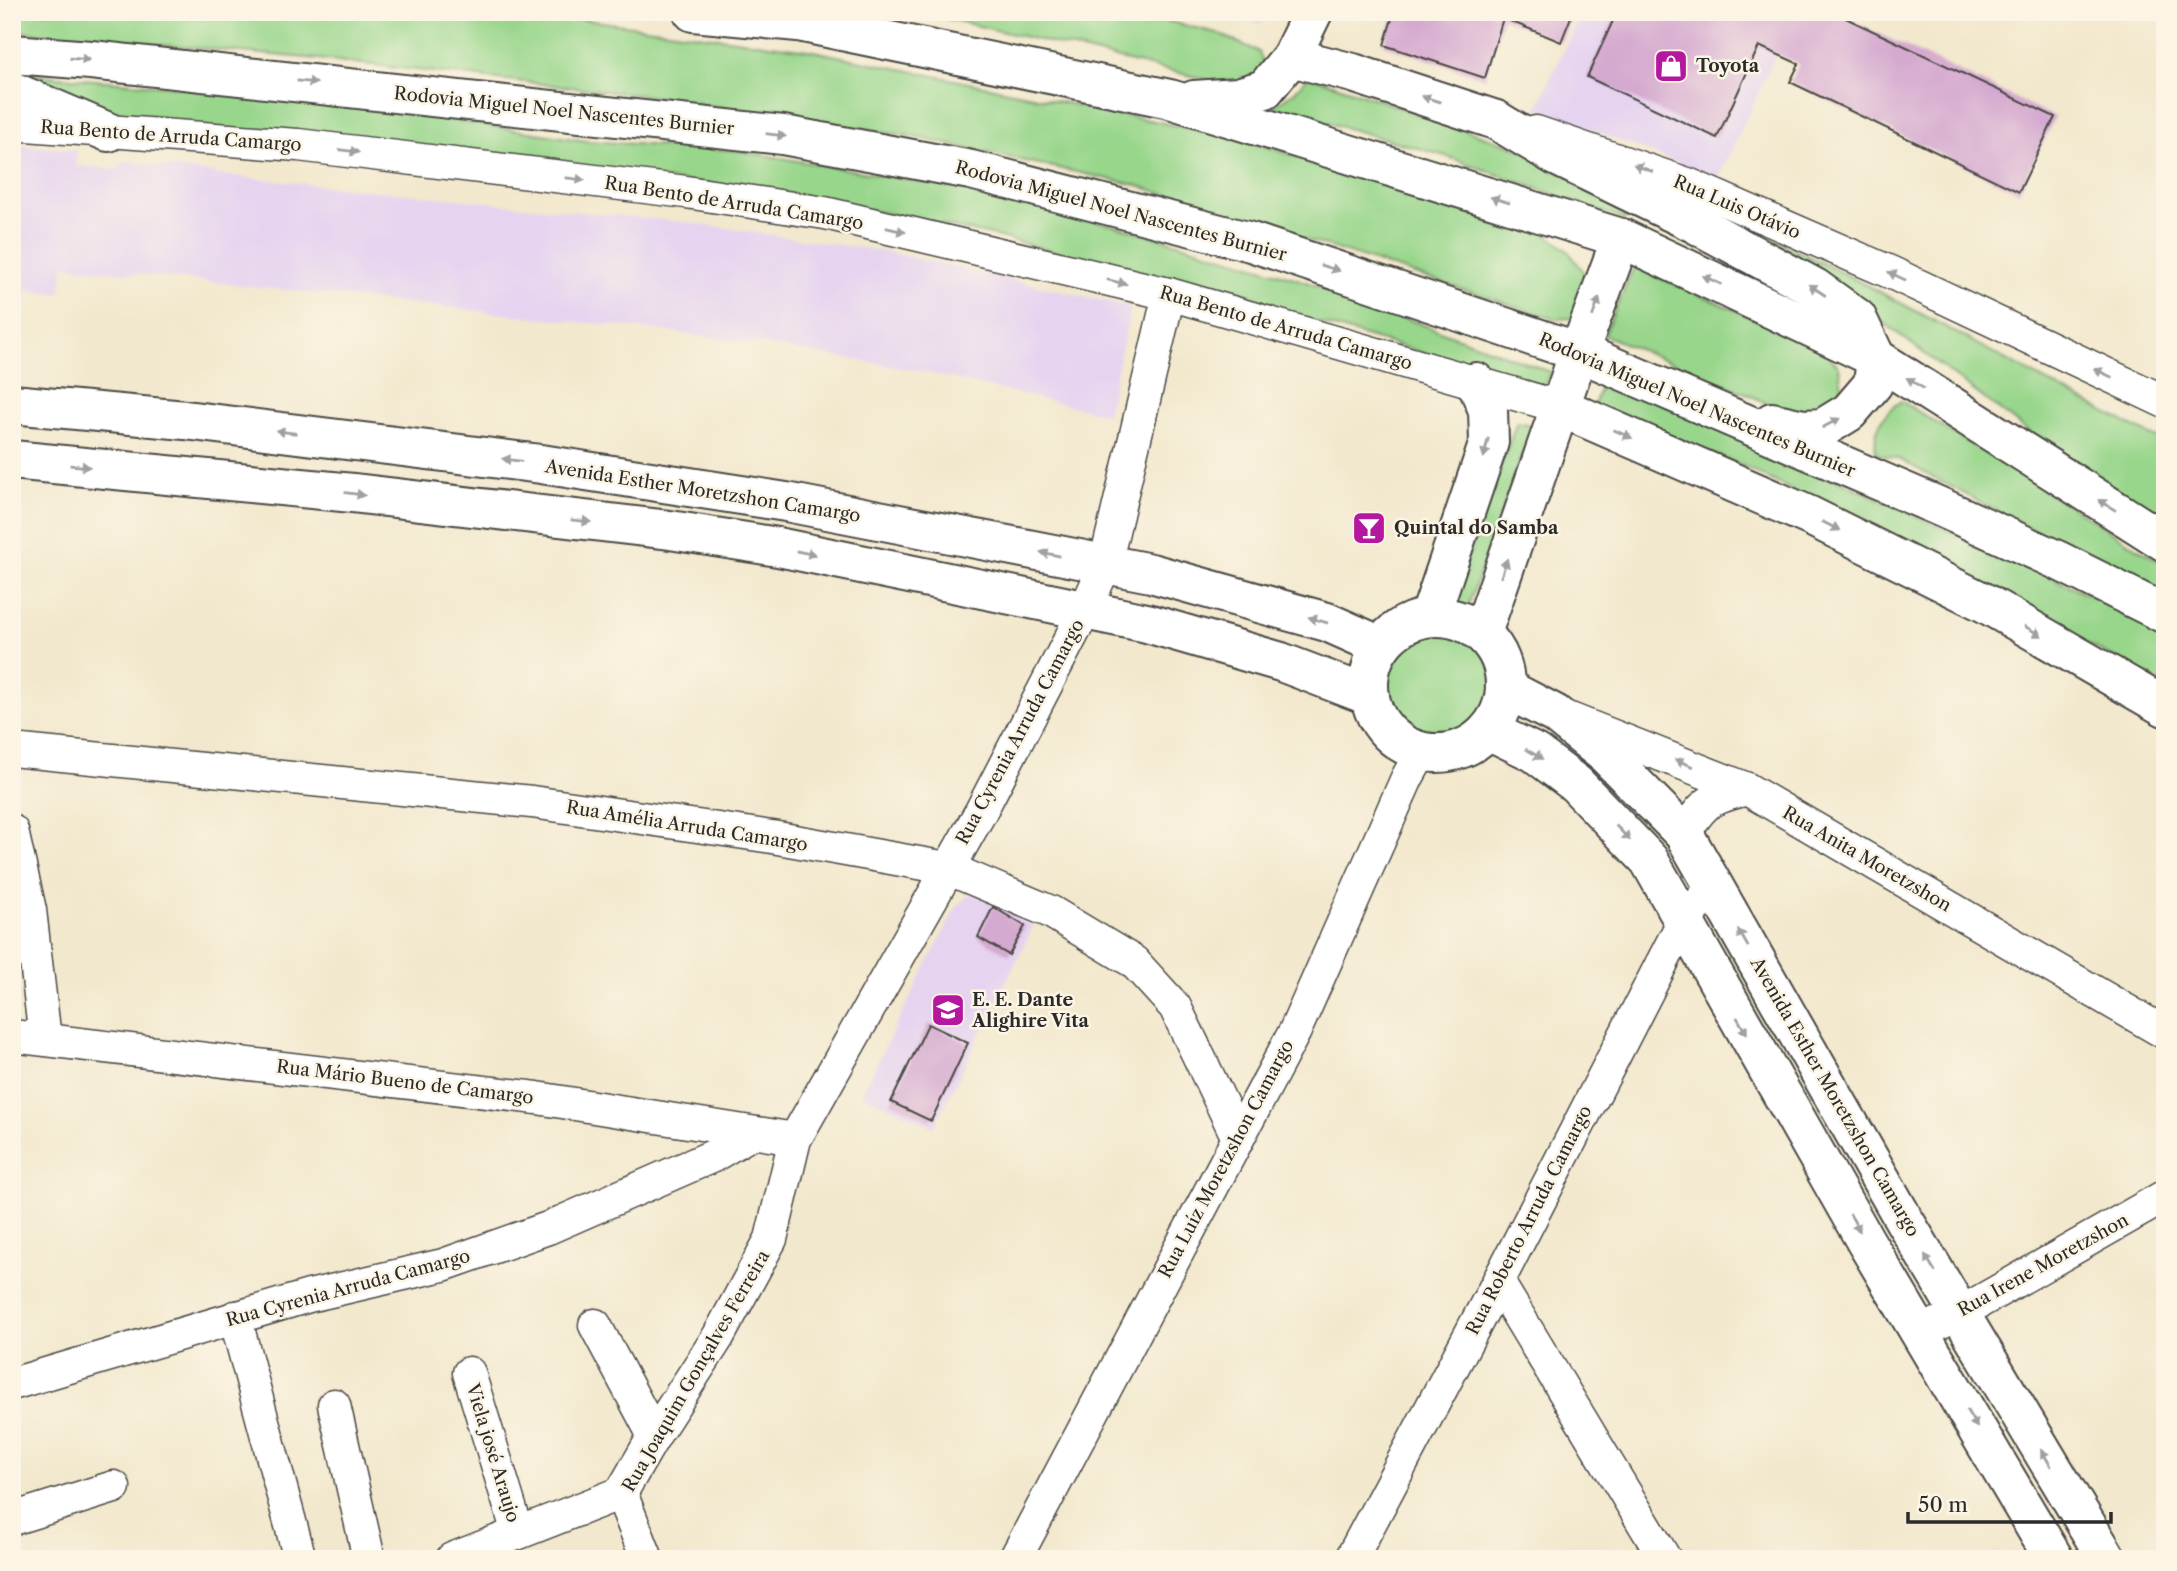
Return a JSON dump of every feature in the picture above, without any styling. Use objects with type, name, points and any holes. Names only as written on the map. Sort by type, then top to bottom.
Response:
[{"type":"main road","points":[[693,12],[799,22],[1170,99],[1621,237],[1876,358],[2165,541]]},
{"type":"main road","points":[[1170,99],[1238,97],[1265,89],[1291,57],[1313,12]]},
{"type":"main road","points":[[1330,12],[1331,35],[1335,48],[1353,73]]},
{"type":"main road","name":"Rodovia Miguel Noel Nascentes Burnier","points":[[12,54],[173,68],[783,135],[958,168],[1251,242],[1579,352],[1938,506],[2057,560],[2165,614]]},
{"type":"main road","name":"Rua Luis Otávio","points":[[1291,57],[1353,73],[1496,120]]},
{"type":"main road","points":[[12,91],[108,132]]},
{"type":"main road","points":[[1496,120],[1556,156],[1694,223],[1815,288],[1857,318],[1876,358],[1873,384],[1849,412],[1823,428],[1791,427],[1671,392]]},
{"type":"main road","points":[[1482,633],[1621,237]]},
{"type":"main road","points":[[1430,616],[1489,442],[1488,410],[1476,383]]},
{"type":"main road","name":"Avenida Esther Moretzshon Camargo","points":[[12,404],[225,425],[676,483],[1151,573],[1327,622],[1381,646]]},
{"type":"main road","points":[[1560,407],[1810,516],[1987,604],[2165,707]]},
{"type":"main road","points":[[12,460],[353,493],[670,530],[778,547],[1086,608],[1147,623],[1281,662],[1370,696]]},
{"type":"main road","points":[[1430,616],[1458,619],[1482,633],[1495,649],[1504,668],[1505,688],[1501,711],[1488,730],[1469,745],[1446,753],[1422,751],[1403,744],[1388,732],[1376,715],[1370,696],[1369,679],[1381,646],[1394,631],[1430,616]]},
{"type":"main road","name":"Avenida Esther Moretzshon Camargo","points":[[1505,688],[1555,714],[1606,755],[1684,834],[1904,1220],[2106,1559]]},
{"type":"main road","points":[[1488,730],[1535,753],[1576,784],[1648,860],[2054,1559]]},
{"type":"street","name":"Rua Luis Otávio","points":[[1496,120],[1567,141],[1689,185],[1892,273],[2165,402]]},
{"type":"street","name":"Rua Bento de Arruda Camargo","points":[[12,124],[298,145],[686,192],[825,213],[1168,294],[1560,407]]},
{"type":"street","name":"Rua Cyrenia Arruda Camargo","points":[[795,1139],[980,813],[1086,608],[1105,565],[1168,294]]},
{"type":"street","name":"Rua Anita Moretzshon","points":[[1555,714],[1747,789],[2165,1033]]},
{"type":"street","name":"Rua Amélia Arruda Camargo","points":[[12,750],[532,802],[772,837],[947,868],[1051,912],[1134,962],[1175,1007],[1238,1138]]},
{"type":"street","name":"Rua Luíz Moretzshon Camargo","points":[[1012,1558],[1295,1031],[1407,778],[1422,751]]},
{"type":"street","points":[[1684,834],[1699,809],[1715,797],[1747,789]]},
{"type":"street","points":[[12,831],[30,910],[45,1040]]},
{"type":"street","name":"Rua Roberto Arruda Camargo","points":[[1352,1559],[1683,922],[1714,886]]},
{"type":"street","name":"Rua Mário Bueno de Camargo","points":[[12,1037],[537,1098],[795,1139]]},
{"type":"street","name":"Rua Cyrenia Arruda Camargo","points":[[12,1384],[235,1317],[443,1265],[548,1228],[713,1156],[752,1133]]},
{"type":"street","name":"Rua Joaquim Gonçalves Ferreira","points":[[647,1559],[621,1493],[654,1436],[718,1338],[771,1239],[795,1139]]},
{"type":"street","name":"Rua Irene Moretzshon","points":[[1920,1332],[2165,1196]]},
{"type":"street","points":[[1498,1282],[1665,1559]]},
{"type":"street","points":[[235,1317],[300,1559]]},
{"type":"street","points":[[595,1325],[654,1436]]},
{"type":"street","name":"Viela josé Araujo","points":[[468,1373],[518,1533]]},
{"type":"street","points":[[334,1405],[369,1559]]},
{"type":"street","points":[[12,1519],[114,1487]]},
{"type":"street","points":[[452,1559],[621,1493]]},
{"type":"shaded area","points":[[1212,12],[1267,12],[1262,24]]},
{"type":"shaded area","points":[[1581,12],[1796,12],[1718,179],[1537,108]]},
{"type":"shaded area","points":[[12,145],[77,150],[76,166],[118,169],[124,161],[239,177],[691,223],[888,252],[1131,307],[1107,414],[915,370],[663,331],[64,266],[60,294],[12,289]]},
{"type":"shaded area","name":"E. E. Dante Alighire Vita","points":[[974,894],[1001,903],[1034,925],[934,1127],[861,1094],[956,908],[966,897]]},
{"type":"green space","points":[[12,12],[506,12],[557,16],[808,50],[1236,138],[1540,229],[1568,251],[1583,271],[1587,294],[1573,318],[1555,319],[1136,185],[910,136],[650,96],[318,59],[12,31]]},
{"type":"green space","points":[[919,12],[1128,12],[1217,33],[1259,52],[1264,65],[1255,81],[1226,84]]},
{"type":"green space","points":[[12,73],[309,98],[587,141],[740,151],[996,195],[1147,234],[1301,280],[1551,372],[1544,387],[1298,317],[996,236],[786,193],[117,118]]},
{"type":"green space","points":[[1309,76],[1535,154],[1631,200],[1625,220],[1446,156],[1272,107],[1293,93]]},
{"type":"green space","points":[[1753,238],[1769,238],[1819,262],[2165,442],[2165,520],[2062,457],[1880,320]]},
{"type":"green space","points":[[1634,267],[1815,344],[1839,366],[1843,395],[1823,412],[1788,414],[1748,394],[1604,335]]},
{"type":"green space","points":[[1603,379],[1776,452],[2165,629],[2165,685],[1881,534],[1741,465],[1593,409]]},
{"type":"green space","points":[[1901,401],[2165,565],[2165,600],[1899,459],[1876,454],[1876,437],[1880,423],[1888,411]]},
{"type":"green space","points":[[1517,422],[1532,425],[1465,615],[1448,610]]},
{"type":"green space","points":[[1439,631],[1460,635],[1477,647],[1489,664],[1493,685],[1489,706],[1477,723],[1460,735],[1439,739],[1418,735],[1401,723],[1389,706],[1385,685],[1389,664],[1401,647],[1418,635]]},
{"type":"building","points":[[1394,12],[1573,12],[1561,42],[1503,18],[1485,78],[1384,45]]},
{"type":"building","points":[[1617,12],[1833,12],[2055,117],[2019,192],[1790,82],[1799,64],[1759,46],[1717,138],[1587,77]]},
{"type":"building","points":[[993,907],[1025,926],[1009,955],[978,937]]},
{"type":"building","points":[[928,1024],[968,1043],[931,1121],[891,1102]]},
{"type":"place","name":"Toyota","points":[[1671,66]]},
{"type":"place","name":"Quintal do Samba","points":[[1369,528]]},
{"type":"place","name":"E. E. Dante Alighire Vita","points":[[948,1010]]}]
